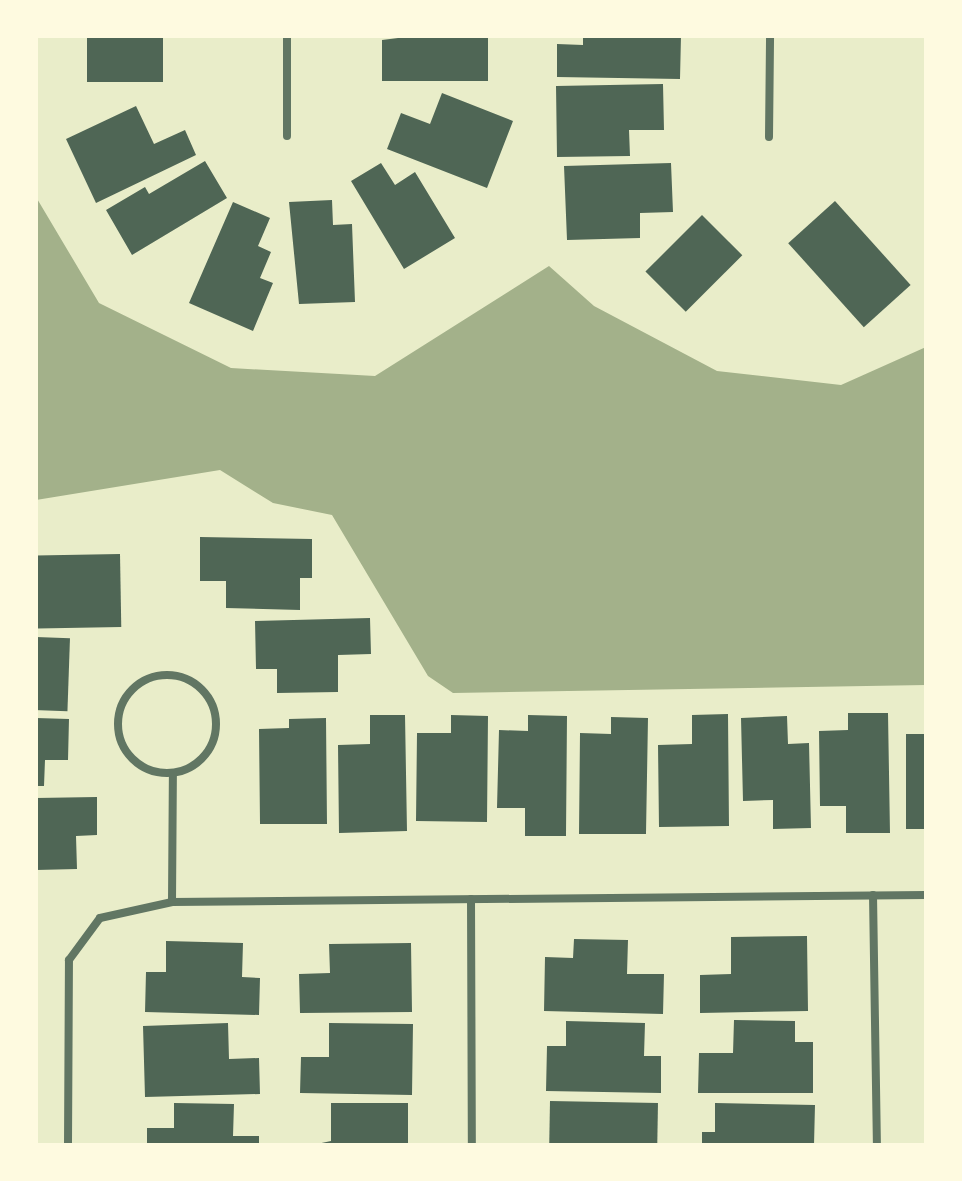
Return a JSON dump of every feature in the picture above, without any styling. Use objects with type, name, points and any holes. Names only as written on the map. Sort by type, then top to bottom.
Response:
[{"type":"street","points":[[287,36],[287,136]]},
{"type":"street","points":[[769,137],[770,36]]},
{"type":"street","points":[[167,675],[198,686],[215,712],[216,727],[205,756],[173,773],[149,771],[136,762],[119,733],[124,700],[135,687],[167,675]]},
{"type":"street","points":[[172,902],[173,773]]},
{"type":"street","points":[[873,895],[877,1145]]},
{"type":"street","points":[[68,1145],[69,960],[100,918],[172,902],[926,895]]},
{"type":"street","points":[[471,899],[472,1145]]},
{"type":"shaded area","points":[[36,197],[99,303],[231,368],[375,376],[549,266],[594,306],[717,371],[841,385],[926,347],[926,685],[453,693],[428,676],[332,515],[273,503],[220,470],[36,500]]},
{"type":"building","points":[[87,36],[163,36],[163,82],[87,82]]},
{"type":"building","points":[[414,36],[488,36],[488,81],[382,81],[382,40]]},
{"type":"building","points":[[583,36],[681,36],[680,79],[557,77],[557,44],[583,45]]},
{"type":"building","points":[[663,84],[664,130],[629,130],[630,156],[557,157],[556,86]]},
{"type":"building","points":[[442,93],[513,121],[487,188],[387,149],[401,113],[430,124]]},
{"type":"building","points":[[136,106],[154,144],[185,130],[196,155],[96,203],[66,139]]},
{"type":"building","points":[[205,161],[227,198],[132,255],[106,210],[145,187],[149,194]]},
{"type":"building","points":[[381,163],[395,185],[415,172],[455,238],[404,269],[351,181]]},
{"type":"building","points":[[671,163],[673,212],[640,213],[640,238],[567,240],[564,166]]},
{"type":"building","points":[[332,200],[333,225],[352,224],[355,302],[299,304],[289,202]]},
{"type":"building","points":[[835,201],[911,285],[864,327],[788,243]]},
{"type":"building","points":[[233,202],[270,218],[258,246],[271,252],[260,278],[273,283],[253,331],[189,303]]},
{"type":"building","points":[[702,215],[742,255],[686,312],[645,272]]},
{"type":"building","points":[[200,537],[312,539],[312,578],[300,578],[300,610],[226,608],[226,581],[200,581]]},
{"type":"building","points":[[120,554],[121,627],[37,628],[36,555]]},
{"type":"building","points":[[370,618],[371,654],[338,655],[338,692],[277,693],[277,669],[256,669],[255,621]]},
{"type":"building","points":[[36,637],[70,638],[67,711],[36,710]]},
{"type":"building","points":[[848,713],[888,713],[890,833],[846,833],[846,806],[820,806],[819,731],[848,730]]},
{"type":"building","points":[[728,714],[729,826],[659,827],[658,745],[692,744],[692,715]]},
{"type":"building","points":[[370,715],[405,715],[407,831],[339,833],[338,745],[370,744]]},
{"type":"building","points":[[451,715],[488,716],[487,822],[416,821],[417,733],[451,733]]},
{"type":"building","points":[[528,715],[567,716],[566,836],[525,836],[525,808],[497,808],[499,730],[528,731]]},
{"type":"building","points":[[787,716],[788,744],[809,743],[811,828],[773,829],[773,800],[743,801],[741,718]]},
{"type":"building","points":[[611,717],[648,718],[646,834],[579,834],[580,733],[611,734]]},
{"type":"building","points":[[36,718],[69,719],[68,760],[45,760],[44,786],[36,786]]},
{"type":"building","points":[[326,718],[327,824],[260,824],[259,729],[289,728],[289,719]]},
{"type":"building","points":[[906,734],[926,734],[926,829],[906,829]]},
{"type":"building","points":[[97,797],[97,835],[76,836],[77,869],[36,870],[36,798]]},
{"type":"building","points":[[807,936],[808,1011],[700,1013],[700,975],[731,974],[731,937]]},
{"type":"building","points":[[574,939],[628,940],[627,974],[664,974],[663,1014],[544,1011],[545,957],[573,958]]},
{"type":"building","points":[[166,941],[243,943],[242,977],[260,978],[259,1015],[145,1012],[146,972],[166,972]]},
{"type":"building","points":[[411,943],[412,1012],[300,1013],[299,974],[330,973],[329,944]]},
{"type":"building","points":[[734,1020],[795,1021],[795,1042],[813,1042],[813,1093],[698,1093],[699,1053],[733,1053]]},
{"type":"building","points":[[566,1021],[645,1023],[644,1056],[661,1056],[661,1093],[546,1091],[547,1046],[566,1046]]},
{"type":"building","points":[[228,1023],[229,1059],[259,1058],[260,1094],[145,1097],[143,1026]]},
{"type":"building","points":[[329,1023],[413,1024],[412,1095],[300,1093],[301,1057],[329,1057]]},
{"type":"building","points":[[550,1101],[658,1103],[657,1145],[549,1145]]},
{"type":"building","points":[[174,1103],[234,1104],[233,1136],[259,1136],[259,1145],[147,1145],[147,1128],[174,1128]]},
{"type":"building","points":[[331,1103],[408,1103],[408,1145],[312,1145],[331,1141]]},
{"type":"building","points":[[715,1103],[815,1105],[814,1145],[702,1145],[702,1132],[715,1132]]}]
